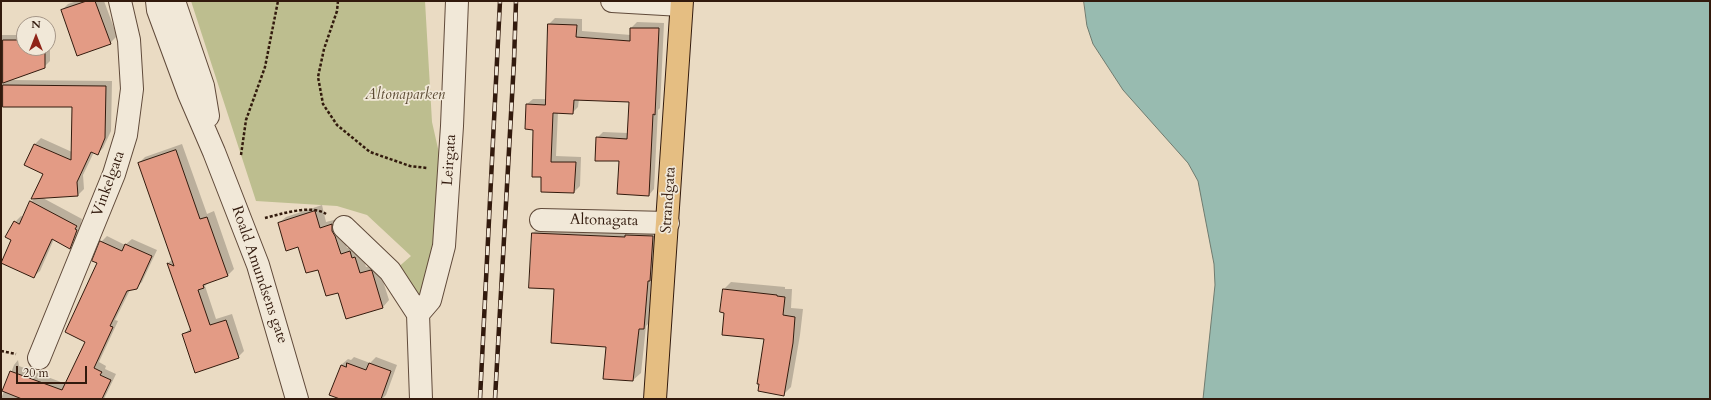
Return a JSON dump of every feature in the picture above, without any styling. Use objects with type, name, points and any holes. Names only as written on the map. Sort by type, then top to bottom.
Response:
[{"type":"main road","name":"Strandgata","points":[[655,399],[682,3]]},
{"type":"street","name":"Vinkelgata","points":[[39,358],[114,174],[126,135],[132,89],[130,40],[120,1]]},
{"type":"street","name":"Roald Amundsens gate","points":[[157,1],[158,10],[189,94],[214,152],[258,265],[283,344],[297,399]]},
{"type":"street","name":"Roald Amundsens gate","points":[[174,1],[203,86],[214,152]]},
{"type":"street","name":"Leirgata","points":[[418,314],[430,300],[444,246],[457,1]]},
{"type":"street","points":[[612,1],[682,3]]},
{"type":"street","name":"Altonagata","points":[[541,220],[668,223]]},
{"type":"street","points":[[344,227],[390,272],[418,314],[421,399]]},
{"type":"path","points":[[241,158],[246,120],[266,66],[278,1]]},
{"type":"path","points":[[338,1],[337,10],[324,49],[318,77],[323,104],[337,125],[370,152],[410,166],[449,170]]},
{"type":"path","points":[[258,220],[295,211],[320,210],[344,227]]},
{"type":"green space","name":"Altonaparken","points":[[191,1],[425,1],[432,122],[444,175],[426,290],[414,296],[395,270],[411,256],[367,215],[337,206],[256,201]]},
{"type":"water","points":[[1084,1],[1710,1],[1710,399],[1203,399],[1215,285],[1214,264],[1198,181],[1188,163],[1123,90],[1093,44],[1087,26]]},
{"type":"building","points":[[87,1],[95,1],[111,44],[77,56],[61,10]]},
{"type":"building","points":[[548,24],[577,25],[576,37],[630,41],[630,28],[659,28],[649,196],[617,194],[619,161],[595,161],[596,137],[627,139],[629,102],[574,100],[573,114],[553,113],[551,162],[576,162],[574,193],[541,192],[541,177],[532,177],[533,130],[525,129],[526,104],[545,105]]},
{"type":"building","points":[[3,40],[16,40],[16,56],[45,56],[45,68],[3,83]]},
{"type":"building","points":[[3,85],[106,86],[105,138],[98,155],[91,152],[77,182],[78,196],[31,199],[43,174],[24,165],[34,144],[71,160],[72,107],[3,107]]},
{"type":"building","points":[[176,150],[200,219],[207,217],[228,276],[203,285],[204,288],[198,290],[210,325],[226,320],[239,358],[195,373],[182,334],[191,331],[167,263],[174,266],[138,163]]},
{"type":"building","points":[[30,201],[77,226],[70,249],[52,239],[34,278],[1,263],[11,240],[5,237],[14,221],[19,224]]},
{"type":"building","points":[[315,211],[320,228],[332,224],[332,231],[341,254],[350,251],[352,258],[355,257],[360,273],[372,271],[383,308],[346,319],[338,293],[326,296],[318,270],[306,273],[298,247],[286,251],[278,223]]},
{"type":"building","points":[[532,233],[625,237],[625,235],[653,236],[650,281],[648,281],[644,329],[639,329],[633,381],[603,379],[606,347],[551,343],[554,289],[529,288]]},
{"type":"building","points":[[100,241],[122,251],[125,244],[152,256],[137,289],[127,291],[110,326],[113,327],[94,368],[102,372],[100,375],[111,380],[102,399],[22,399],[2,391],[10,371],[62,390],[85,342],[65,332],[97,263],[92,261]]},
{"type":"building","points":[[723,289],[785,297],[783,315],[795,317],[793,343],[784,396],[758,391],[759,384],[757,384],[764,339],[722,335],[724,313],[720,312]]},
{"type":"building","points":[[347,363],[366,370],[369,363],[391,371],[381,399],[340,399],[329,395],[341,365],[346,367]]},
{"type":"railway","points":[[480,399],[500,1]]},
{"type":"railway","points":[[495,399],[516,1]]}]
